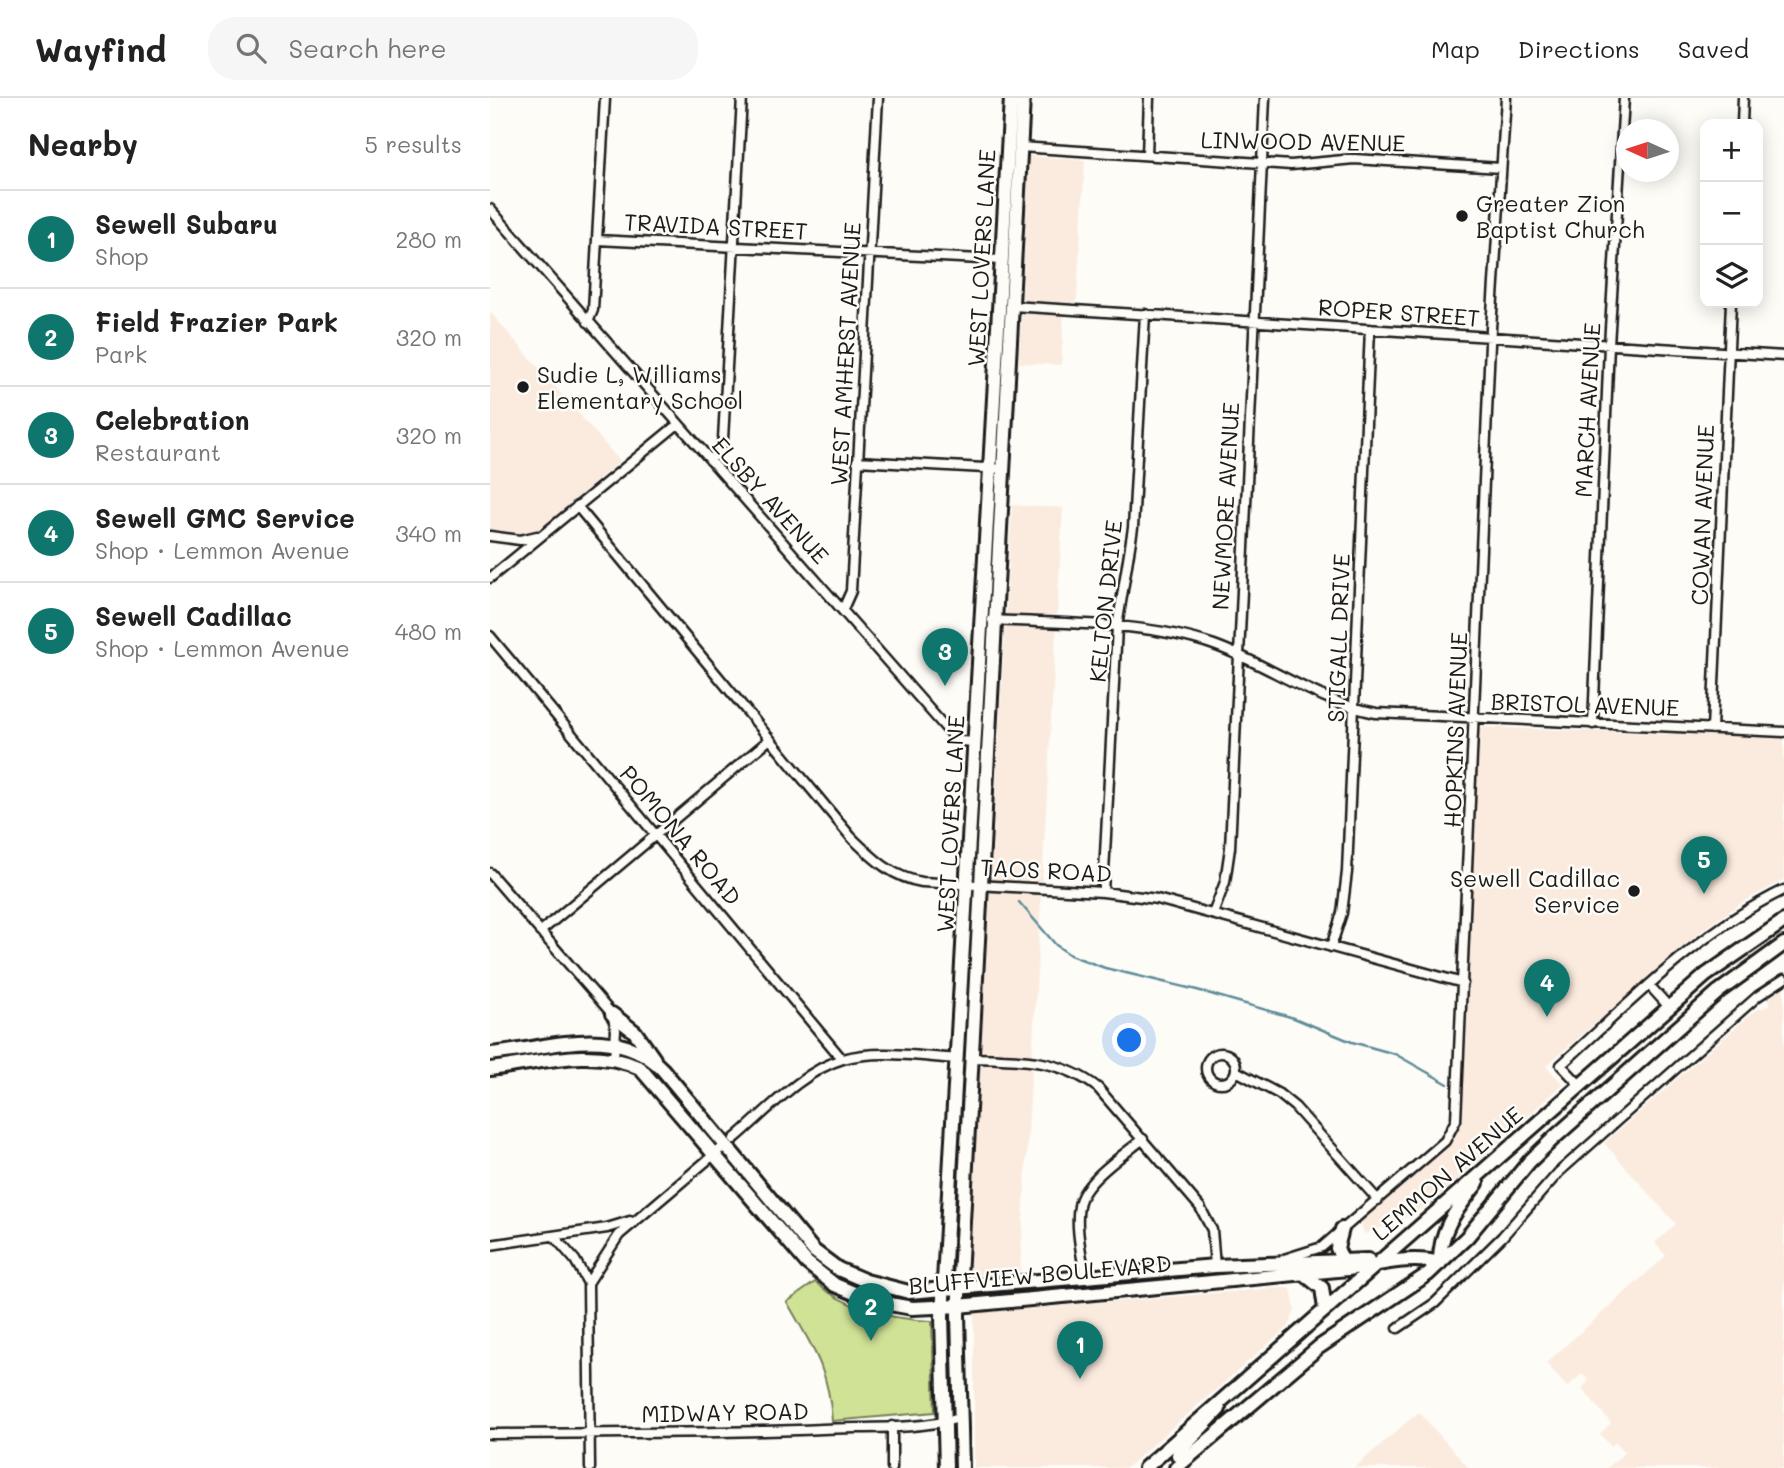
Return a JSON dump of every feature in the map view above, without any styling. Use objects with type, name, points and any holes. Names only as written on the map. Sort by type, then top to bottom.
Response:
[{"type":"main road","name":"WEST LOVERS LANE","points":[[946,1468],[943,1307],[964,1058],[989,620],[1014,147],[1011,98]]},
{"type":"main road","name":"WEST LOVERS LANE","points":[[1014,147],[1023,98]]},
{"type":"main road","name":"LEMMON AVENUE","points":[[1145,1468],[1579,1084],[1728,957],[1784,920]]},
{"type":"main road","name":"LEMMON AVENUE","points":[[1180,1465],[1319,1347],[1408,1289],[1440,1263],[1467,1237],[1528,1162],[1718,992],[1784,944]]},
{"type":"main road","points":[[612,1014],[635,1032],[656,1062]]},
{"type":"main road","points":[[490,1054],[581,1041],[615,1043]]},
{"type":"main road","name":"BLUFFVIEW BOULEVARD","points":[[615,1043],[656,1062],[814,1251],[838,1269],[885,1287],[909,1292],[944,1291],[1267,1262],[1361,1259],[1376,1262]]},
{"type":"main road","points":[[490,1069],[580,1056],[614,1058]]},
{"type":"main road","name":"BLUFFVIEW BOULEVARD","points":[[614,1058],[640,1068],[724,1146],[796,1252],[835,1285],[852,1295],[891,1306],[958,1306],[1348,1269],[1376,1262],[1422,1259],[1440,1263]]},
{"type":"main road","name":"WEST LOVERS LANE","points":[[962,1468],[958,1306],[964,1058]]},
{"type":"main road","points":[[1579,1084],[1595,1101]]},
{"type":"main road","points":[[1440,1263],[1443,1234],[1452,1215],[1496,1160]]},
{"type":"main road","points":[[1342,1229],[1337,1248],[1342,1260]]},
{"type":"main road","points":[[1215,1266],[1217,1280]]},
{"type":"main road","points":[[1303,1273],[1322,1288],[1325,1309]]},
{"type":"main road","points":[[1084,1277],[1086,1293]]},
{"type":"main road","points":[[1180,1465],[1180,1450],[1215,1417],[1223,1399]]},
{"type":"street","points":[[588,322],[593,310],[606,98]]},
{"type":"street","points":[[710,460],[719,452],[723,439],[741,98]]},
{"type":"street","name":"WEST AMHERST AVENUE","points":[[843,609],[851,591],[878,98]]},
{"type":"street","points":[[1147,155],[1149,98]]},
{"type":"street","name":"NEWMORE AVENUE","points":[[1213,914],[1225,882],[1230,858],[1237,655],[1265,98]]},
{"type":"street","name":"HOPKINS AVENUE","points":[[1267,1262],[1313,1252],[1378,1200],[1445,1141],[1454,1128],[1463,983],[1491,337],[1506,98]]},
{"type":"street","name":"MARCH AVENUE","points":[[1593,724],[1609,345],[1624,98]]},
{"type":"street","points":[[1742,119],[1743,98]]},
{"type":"street","name":"LINWOOD AVENUE","points":[[1014,147],[1262,163],[1304,164],[1354,159],[1501,168]]},
{"type":"street","name":"ELSBY AVENUE","points":[[490,209],[951,734],[961,741],[981,742]]},
{"type":"street","name":"TRAVIDA STREET","points":[[597,240],[1008,261]]},
{"type":"street","name":"ROPER STREET","points":[[1005,305],[1784,356]]},
{"type":"street","name":"COWAN AVENUE","points":[[1712,729],[1731,308]]},
{"type":"street","name":"KELTON DRIVE","points":[[1103,892],[1117,627],[1133,519],[1146,314]]},
{"type":"street","name":"STIGALL DRIVE","points":[[1331,947],[1342,913],[1347,873],[1370,330]]},
{"type":"street","points":[[490,579],[678,424]]},
{"type":"street","points":[[857,461],[997,469]]},
{"type":"street","name":"TAOS ROAD","points":[[577,506],[851,837],[884,867],[909,880],[1103,892],[1157,899],[1463,983]]},
{"type":"street","points":[[490,536],[520,540],[549,530]]},
{"type":"street","name":"BRISTOL AVENUE","points":[[989,620],[1117,627],[1178,635],[1237,655],[1323,698],[1354,709],[1400,716],[1784,732]]},
{"type":"street","name":"POMONA ROAD","points":[[490,636],[842,1059]]},
{"type":"street","points":[[540,932],[770,739]]},
{"type":"street","points":[[490,873],[612,1014],[615,1022],[614,1058]]},
{"type":"street","points":[[1579,1084],[1561,1065],[1716,930],[1784,890]]},
{"type":"street","points":[[1398,1328],[1435,1303],[1502,1237],[1559,1172],[1589,1144],[1749,1003],[1784,979]]},
{"type":"street","points":[[1650,986],[1669,1007]]},
{"type":"street","points":[[588,1283],[613,1242],[639,1216],[811,1075],[842,1059],[885,1055],[1034,1061],[1067,1068],[1098,1088],[1207,1218],[1212,1230],[1215,1266]]},
{"type":"street","points":[[1236,1071],[1279,1094],[1295,1107],[1378,1200]]},
{"type":"street","points":[[1084,1277],[1079,1217],[1081,1196],[1089,1185],[1143,1139]]},
{"type":"street","points":[[490,1245],[607,1228],[639,1216]]},
{"type":"street","points":[[554,1236],[575,1260],[588,1283],[590,1468]]},
{"type":"street","name":"MIDWAY ROAD","points":[[490,1434],[892,1426],[944,1422],[960,1418]]},
{"type":"street","points":[[892,1426],[892,1468]]},
{"type":"shaded area","points":[[1029,156],[1085,160],[1077,299],[1064,315],[1061,365],[1019,363]]},
{"type":"shaded area","name":"Sudie L, Williams Elementary School","points":[[490,312],[620,461],[539,531],[524,536],[509,536],[490,530]]},
{"type":"shaded area","points":[[1012,505],[1063,508],[1020,1275],[974,1279],[968,1274]]},
{"type":"shaded area","points":[[1482,727],[1784,738],[1784,880],[1746,900],[1704,929],[1546,1066],[1563,1084],[1434,1201],[1397,1222],[1364,1234],[1361,1222],[1454,1139],[1462,1117],[1478,732]]},
{"type":"shaded area","points":[[1784,988],[1784,1468],[1607,1468],[1625,1452],[1616,1442],[1611,1446],[1600,1434],[1611,1423],[1582,1388],[1589,1381],[1582,1374],[1567,1387],[1546,1363],[1666,1256],[1655,1243],[1676,1224],[1604,1143],[1754,1011],[1769,1006],[1769,996]]},
{"type":"shaded area","points":[[1291,1288],[1295,1311],[1289,1326],[1126,1468],[974,1468],[974,1313]]},
{"type":"shaded area","points":[[1419,1412],[1469,1468],[1354,1468],[1408,1421]]},
{"type":"green space","points":[[815,1282],[841,1300],[870,1311],[900,1318],[932,1321],[935,1412],[832,1421],[827,1387],[818,1358],[787,1302]]},
{"type":"waterway","points":[[1019,902],[1056,945],[1070,955],[1105,968],[1197,990],[1294,1018],[1352,1042],[1395,1054],[1448,1084]]},
{"type":"place","name":"Greater Zion Baptist Church","points":[[1462,216]]},
{"type":"place","name":"Sudie L, Williams Elementary School","points":[[523,387]]},
{"type":"place","name":"Celebration","points":[[945,686]]},
{"type":"place","name":"Sewell Cadillac Service","points":[[1634,891]]},
{"type":"place","name":"Sewell Cadillac","points":[[1704,894]]},
{"type":"place","name":"Sewell GMC Service","points":[[1547,1017]]},
{"type":"place","name":"Field Frazier Park","points":[[871,1341]]},
{"type":"place","name":"Sewell Subaru","points":[[1080,1379]]}]
